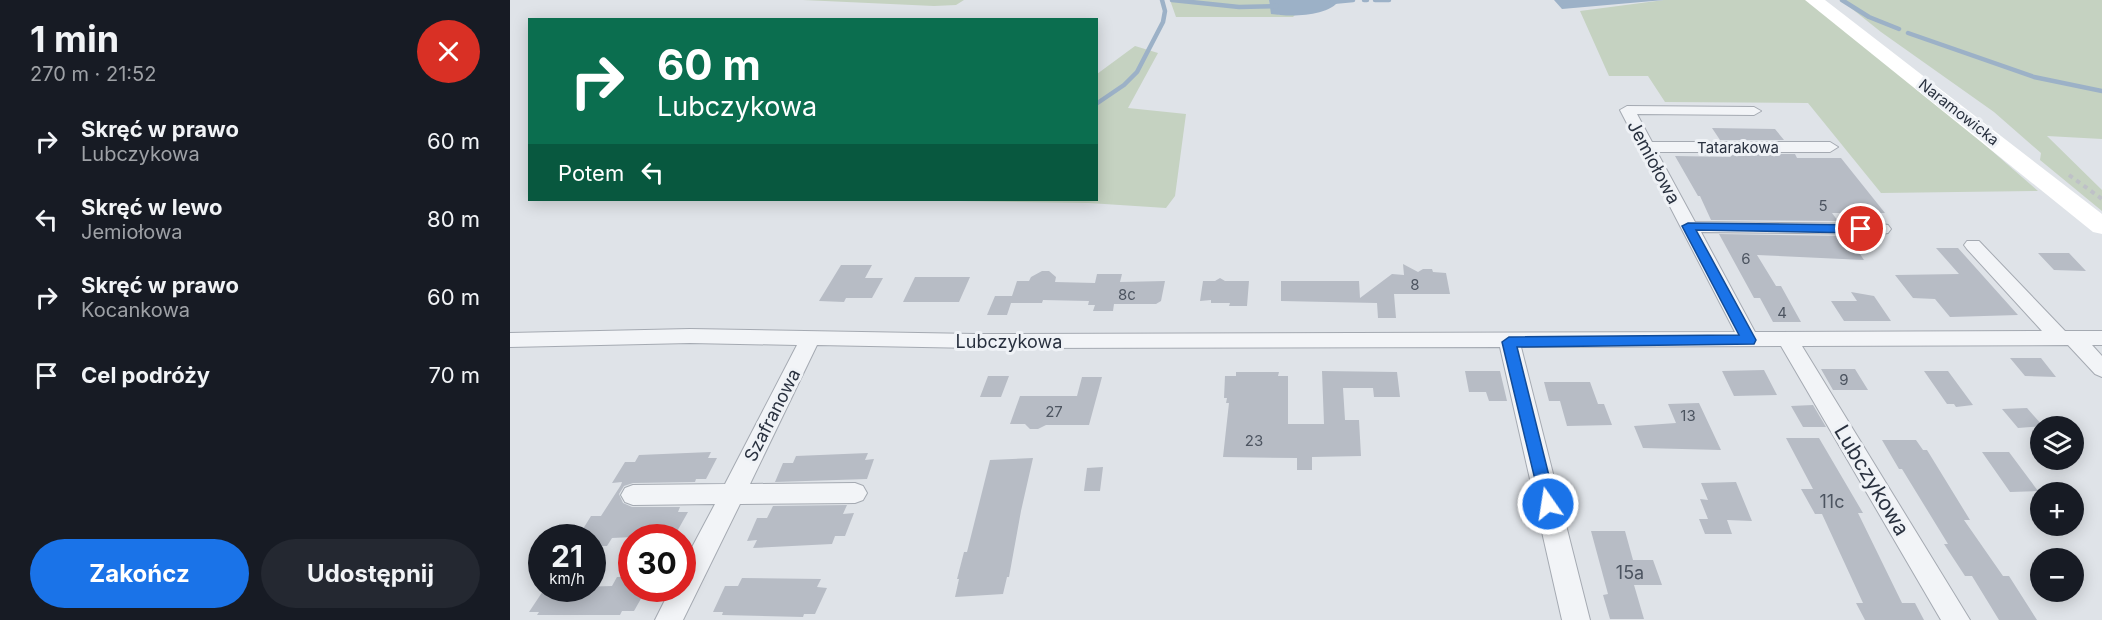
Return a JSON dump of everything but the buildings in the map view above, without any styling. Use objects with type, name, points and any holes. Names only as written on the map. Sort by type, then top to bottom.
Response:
[{"type":"street","name":"Naramowicka","points":[[1814,0],[2102,226]]},
{"type":"street","name":"Jemiołowa","points":[[1749,340],[1627,110],[1754,111]]},
{"type":"street","name":"Tatarakowa","points":[[1647,147],[1830,147]]},
{"type":"street","points":[[1688,226],[1882,229]]},
{"type":"street","points":[[1973,245],[2067,339],[2102,369]]},
{"type":"street","name":"Lubczykowa","points":[[510,340],[690,336],[975,341],[1509,342],[2102,338]]},
{"type":"street","name":"Szafranowa","points":[[669,620],[811,338]]},
{"type":"street","name":"Lubczykowa","points":[[1788,340],[1956,620]]},
{"type":"street","points":[[1509,342],[1576,620]]},
{"type":"street","points":[[633,495],[855,493]]},
{"type":"green space","points":[[803,0],[964,0],[956,5],[934,6]]},
{"type":"green space","points":[[1170,0],[1269,0],[1270,6],[1279,15],[1295,15],[1293,17],[1176,17]]},
{"type":"green space","points":[[1664,0],[1806,0],[1953,117],[2038,191],[1881,193],[1808,103],[1665,102],[1648,76],[1609,76],[1580,11]]},
{"type":"green space","points":[[1841,0],[2102,0],[2102,139],[2047,136],[2102,190],[2102,211],[2040,160],[2041,153],[1994,112],[1881,32]]},
{"type":"green space","points":[[1135,46],[1158,53],[1128,108],[1186,114],[1175,196],[1166,208],[1089,203],[958,201],[1098,201],[1098,73]]},
{"type":"water","points":[[1269,0],[1340,0],[1334,6],[1318,13],[1288,15],[1271,14]]},
{"type":"water","points":[[1554,0],[1664,0],[1562,9]]},
{"type":"waterway","points":[[1098,103],[1124,85],[1137,72],[1163,22],[1165,11],[1162,0]]},
{"type":"waterway","points":[[1172,0],[1239,7],[1277,6]]},
{"type":"waterway","points":[[1332,2],[1353,0]]},
{"type":"waterway","points":[[1375,0],[1389,0]]},
{"type":"waterway","points":[[1842,0],[1869,17],[1899,29]]},
{"type":"waterway","points":[[1908,33],[2034,77],[2102,91]]},
{"type":"route","points":[[1548,504],[1509,342],[1749,340],[1688,226],[1861,229]]}]
